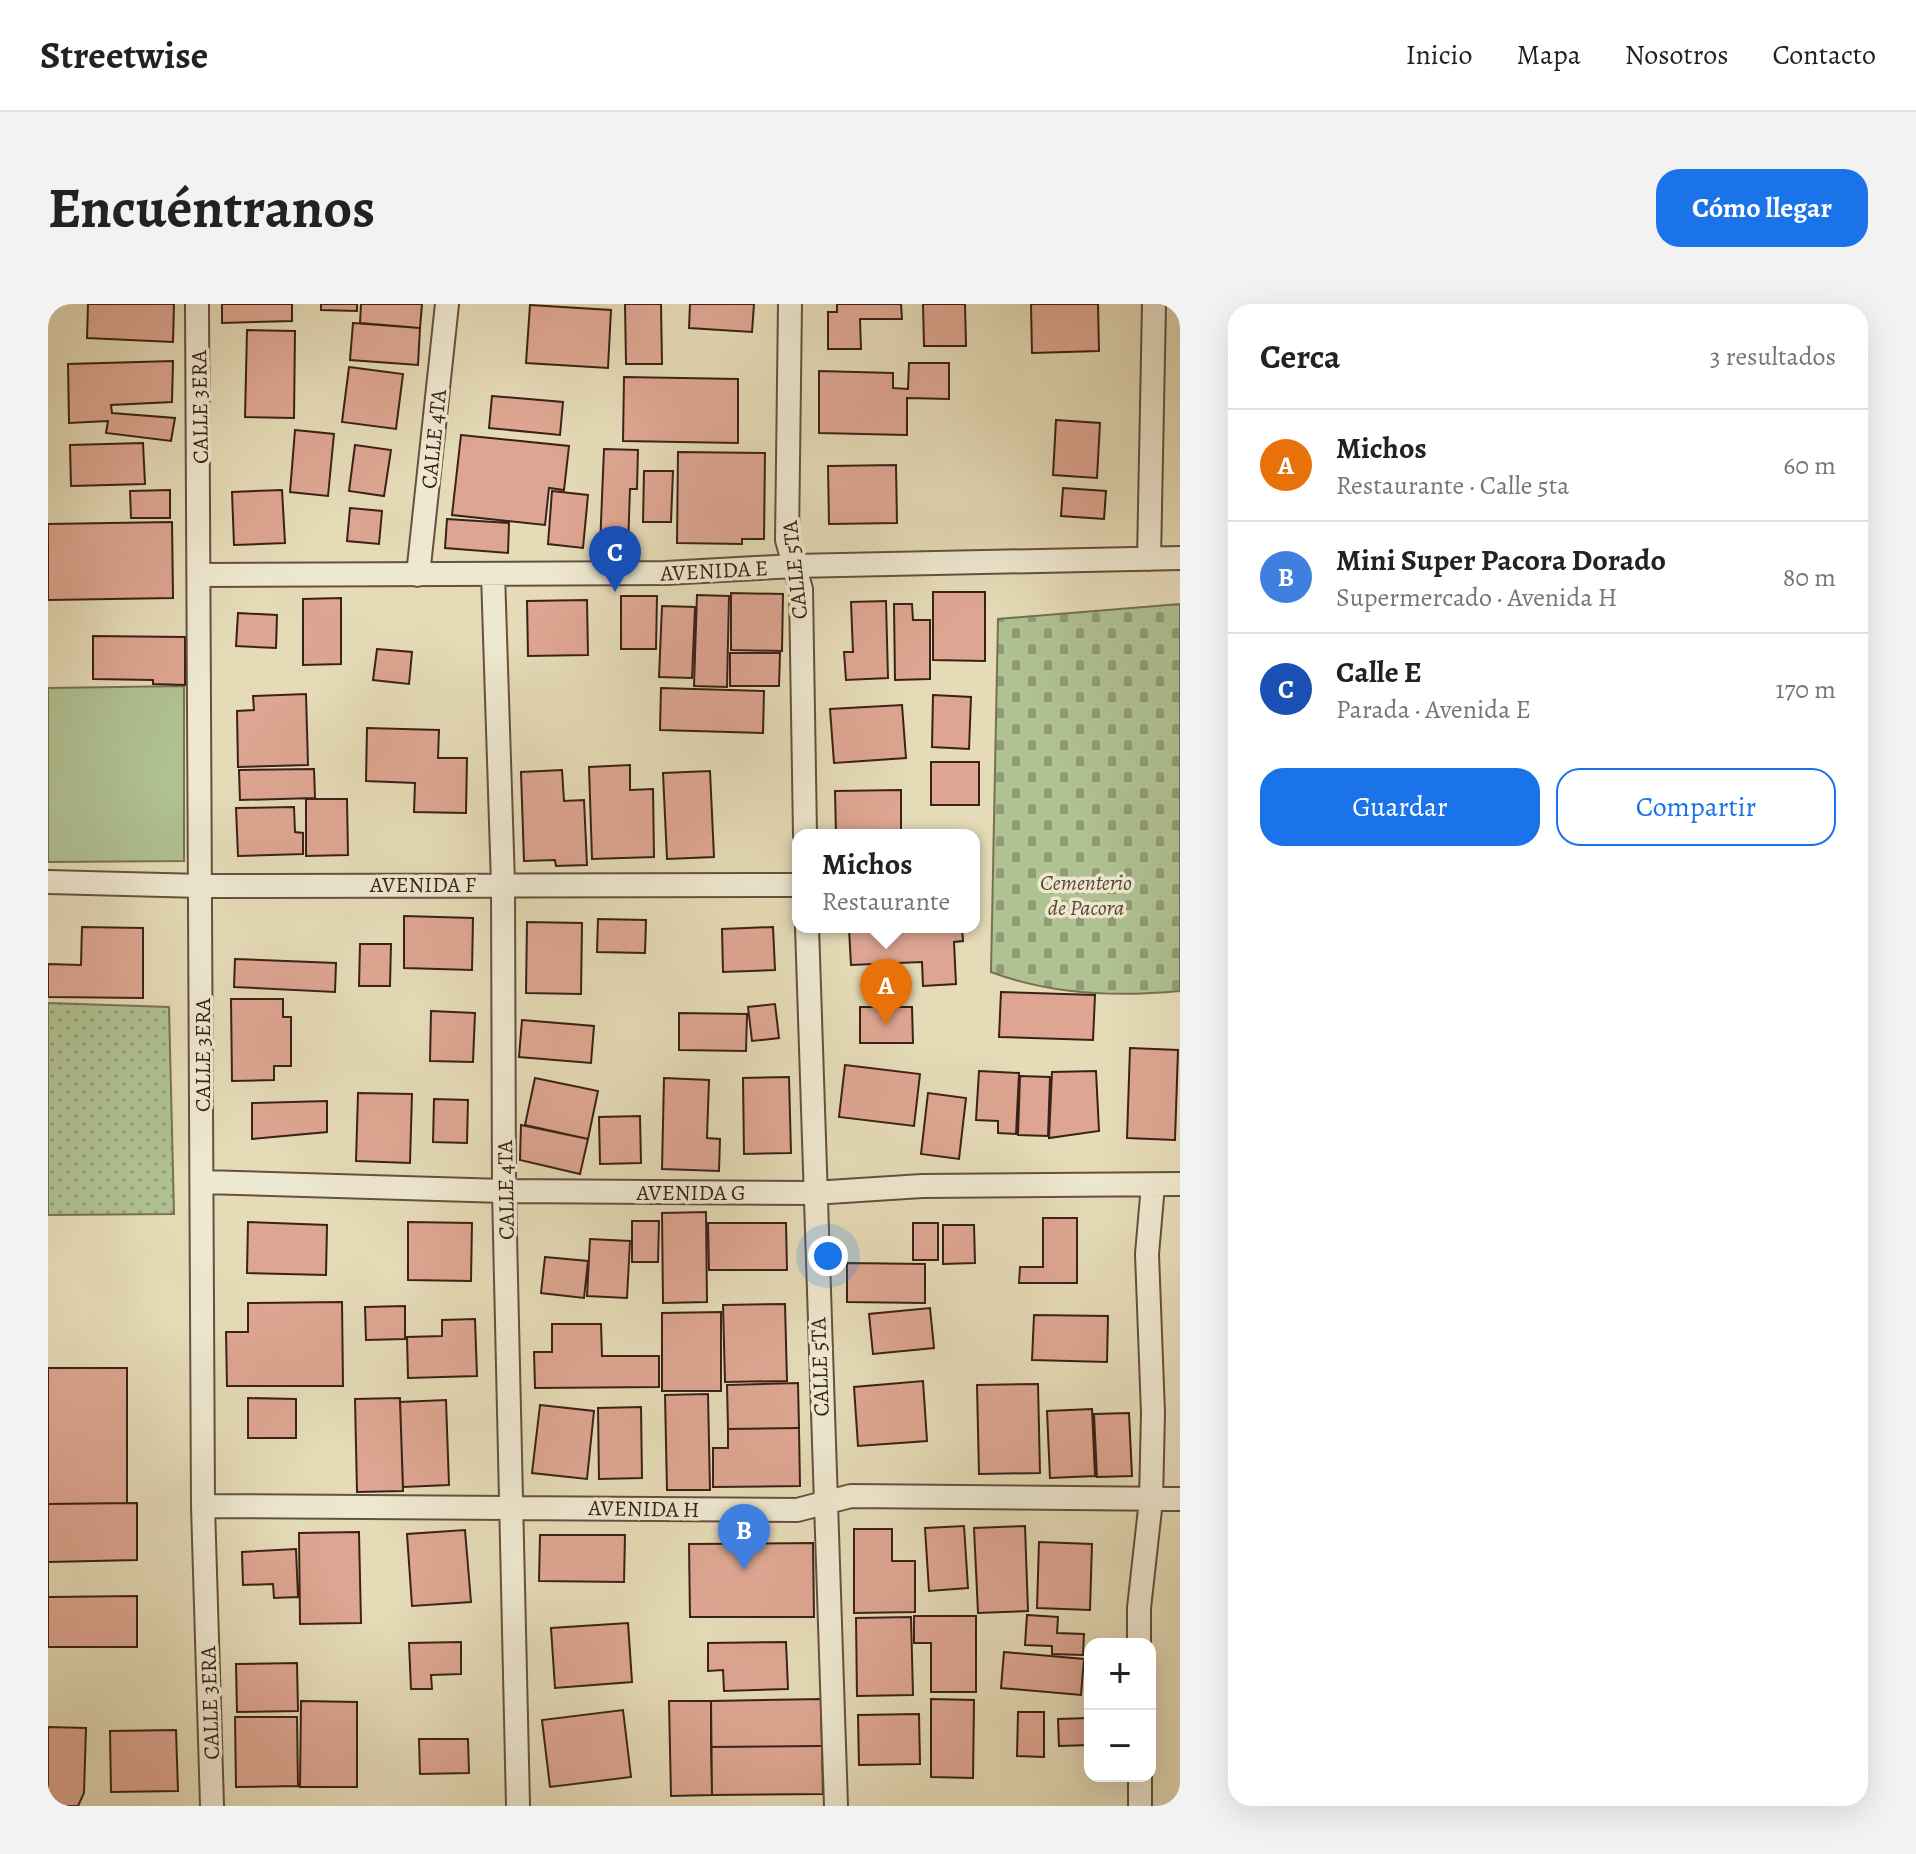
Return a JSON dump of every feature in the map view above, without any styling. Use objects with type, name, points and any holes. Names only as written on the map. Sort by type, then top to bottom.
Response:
[{"type":"street","name":"CALLE 3ERA","points":[[197,304],[201,575],[203,1506],[212,1806]]},
{"type":"street","name":"CALLE 4TA","points":[[418,575],[447,304]]},
{"type":"street","name":"CALLE 5TA","points":[[790,304],[787,540],[801,589],[805,829]]},
{"type":"street","points":[[1149,559],[1154,304]]},
{"type":"street","name":"AVENIDA E","points":[[201,575],[666,573],[794,566],[1180,558]]},
{"type":"street","name":"CALLE 4TA","points":[[493,574],[503,884],[504,1191],[518,1806]]},
{"type":"street","name":"AVENIDA F","points":[[48,882],[202,886],[792,885]]},
{"type":"street","name":"CALLE 5TA","points":[[807,933],[813,1193],[836,1806]]},
{"type":"street","name":"AVENIDA G","points":[[202,1182],[504,1191],[813,1193],[922,1186],[1180,1184]]},
{"type":"street","points":[[1139,1638],[1139,1608],[1151,1500],[1153,1413],[1147,1254],[1153,1185]]},
{"type":"street","name":"AVENIDA H","points":[[203,1506],[797,1510],[851,1496],[1180,1499]]},
{"type":"street","points":[[1140,1782],[1140,1806]]},
{"type":"green space","name":"Cementerio de Pacora","points":[[1180,604],[1180,991],[1132,994],[1084,992],[1036,985],[991,972],[998,619]]},
{"type":"green space","points":[[184,686],[184,861],[48,862],[48,688]]},
{"type":"green space","points":[[48,1003],[169,1007],[174,1214],[48,1215]]},
{"type":"building","points":[[88,304],[174,304],[173,342],[87,338]]},
{"type":"building","points":[[222,304],[292,304],[292,321],[222,323]]},
{"type":"building","points":[[321,304],[357,304],[357,311],[321,310]]},
{"type":"building","points":[[361,304],[422,304],[420,328],[360,323]]},
{"type":"building","points":[[625,304],[661,304],[662,364],[626,364]]},
{"type":"building","points":[[690,304],[754,304],[752,332],[689,328]]},
{"type":"building","points":[[837,304],[901,304],[902,319],[860,319],[861,349],[828,349],[828,312],[837,312]]},
{"type":"building","points":[[923,304],[965,304],[966,346],[924,346]]},
{"type":"building","points":[[1031,304],[1098,304],[1099,351],[1032,353]]},
{"type":"building","points":[[530,305],[611,310],[608,368],[526,363]]},
{"type":"building","points":[[353,323],[420,328],[418,365],[350,360]]},
{"type":"building","points":[[247,330],[295,331],[294,418],[245,417]]},
{"type":"building","points":[[173,361],[172,402],[111,405],[112,413],[175,418],[171,441],[106,433],[108,421],[69,423],[68,364]]},
{"type":"building","points":[[909,363],[949,363],[949,399],[907,398],[907,435],[819,433],[819,371],[893,373],[893,388],[908,389]]},
{"type":"building","points":[[349,367],[403,374],[396,429],[342,422]]},
{"type":"building","points":[[624,377],[738,379],[738,443],[623,441]]},
{"type":"building","points":[[492,396],[563,402],[560,435],[489,428]]},
{"type":"building","points":[[1056,420],[1100,423],[1097,478],[1053,475]]},
{"type":"building","points":[[295,430],[334,434],[328,496],[290,492]]},
{"type":"building","points":[[461,435],[569,446],[564,490],[549,488],[545,525],[452,515]]},
{"type":"building","points":[[143,443],[145,484],[71,486],[70,445]]},
{"type":"building","points":[[355,445],[391,450],[384,496],[349,491]]},
{"type":"building","points":[[604,449],[638,450],[637,489],[630,489],[628,547],[600,546]]},
{"type":"building","points":[[678,452],[765,453],[764,539],[742,539],[742,544],[677,543]]},
{"type":"building","points":[[896,465],[897,523],[829,524],[828,466]]},
{"type":"building","points":[[644,471],[673,471],[671,522],[643,522]]},
{"type":"building","points":[[1063,488],[1106,491],[1104,519],[1061,516]]},
{"type":"building","points":[[170,490],[170,518],[131,518],[130,491]]},
{"type":"building","points":[[282,490],[285,543],[234,545],[232,492]]},
{"type":"building","points":[[552,491],[588,495],[583,548],[548,544]]},
{"type":"building","points":[[350,508],[382,511],[379,544],[347,541]]},
{"type":"building","points":[[447,519],[509,523],[508,553],[445,548]]},
{"type":"building","points":[[172,522],[173,598],[48,600],[48,524]]},
{"type":"building","points":[[933,592],[985,592],[985,661],[933,660]]},
{"type":"building","points":[[731,593],[783,594],[782,651],[731,650]]},
{"type":"building","points":[[697,595],[729,596],[727,687],[694,686]]},
{"type":"building","points":[[621,596],[657,596],[656,649],[621,649]]},
{"type":"building","points":[[341,598],[341,664],[303,665],[303,599]]},
{"type":"building","points":[[587,600],[588,655],[528,656],[527,601]]},
{"type":"building","points":[[886,601],[888,678],[846,680],[844,652],[853,652],[851,602]]},
{"type":"building","points":[[894,604],[912,604],[913,620],[930,620],[930,679],[895,680]]},
{"type":"building","points":[[662,606],[695,607],[692,678],[659,677]]},
{"type":"building","points":[[238,613],[277,615],[276,648],[236,646]]},
{"type":"building","points":[[93,636],[185,637],[185,685],[153,684],[153,680],[93,679]]},
{"type":"building","points":[[377,649],[412,652],[409,684],[373,680]]},
{"type":"building","points":[[730,653],[780,653],[779,686],[730,686]]},
{"type":"building","points":[[661,688],[764,691],[763,733],[660,730]]},
{"type":"building","points":[[306,694],[308,765],[238,767],[237,711],[254,710],[253,696]]},
{"type":"building","points":[[933,695],[971,697],[969,749],[932,747]]},
{"type":"building","points":[[902,705],[906,758],[834,763],[830,709]]},
{"type":"building","points":[[367,728],[439,730],[438,758],[467,758],[466,813],[414,812],[415,783],[366,781]]},
{"type":"building","points":[[931,762],[979,762],[979,805],[931,805]]},
{"type":"building","points":[[630,765],[630,790],[653,789],[654,857],[592,859],[589,767]]},
{"type":"building","points":[[314,769],[315,798],[240,800],[239,770]]},
{"type":"building","points":[[562,770],[564,801],[584,800],[587,865],[556,866],[555,860],[524,861],[521,772]]},
{"type":"building","points":[[710,771],[714,857],[667,859],[663,773]]},
{"type":"building","points":[[901,790],[901,829],[836,829],[835,791]]},
{"type":"building","points":[[306,799],[347,799],[348,855],[306,856]]},
{"type":"building","points":[[294,807],[295,832],[303,833],[303,854],[238,856],[236,808]]},
{"type":"building","points":[[404,916],[473,918],[472,970],[404,968]]},
{"type":"building","points":[[598,919],[646,920],[645,953],[597,952]]},
{"type":"building","points":[[527,922],[582,923],[581,994],[526,993]]},
{"type":"building","points":[[82,927],[143,928],[143,998],[48,997],[48,964],[81,965]]},
{"type":"building","points":[[773,927],[775,970],[723,972],[722,929]]},
{"type":"building","points":[[849,933],[962,933],[963,941],[954,942],[956,984],[923,986],[922,962],[851,965]]},
{"type":"building","points":[[360,944],[391,944],[390,986],[359,986]]},
{"type":"building","points":[[235,959],[336,963],[335,992],[234,987]]},
{"type":"building","points":[[1001,992],[1095,995],[1093,1040],[999,1037]]},
{"type":"building","points":[[231,999],[283,999],[283,1017],[291,1017],[291,1066],[274,1066],[274,1080],[232,1081]]},
{"type":"building","points":[[775,1004],[779,1038],[752,1041],[748,1007]]},
{"type":"building","points":[[860,1007],[912,1007],[913,1043],[860,1043]]},
{"type":"building","points":[[431,1011],[475,1013],[473,1062],[430,1061]]},
{"type":"building","points":[[679,1013],[747,1014],[746,1051],[679,1050]]},
{"type":"building","points":[[522,1020],[594,1026],[591,1063],[519,1057]]},
{"type":"building","points":[[1130,1048],[1178,1050],[1175,1140],[1127,1138]]},
{"type":"building","points":[[845,1065],[920,1074],[914,1126],[839,1117]]},
{"type":"building","points":[[979,1071],[1019,1073],[1016,1134],[998,1133],[998,1121],[976,1120]]},
{"type":"building","points":[[1096,1071],[1099,1131],[1049,1138],[1052,1072]]},
{"type":"building","points":[[1020,1076],[1050,1077],[1048,1136],[1018,1135]]},
{"type":"building","points":[[789,1077],[791,1153],[744,1154],[743,1078]]},
{"type":"building","points":[[535,1078],[598,1091],[588,1139],[525,1125]]},
{"type":"building","points":[[664,1078],[709,1080],[707,1138],[720,1139],[719,1171],[662,1169]]},
{"type":"building","points":[[358,1093],[412,1094],[410,1163],[356,1161]]},
{"type":"building","points":[[928,1093],[966,1098],[959,1159],[921,1154]]},
{"type":"building","points":[[434,1099],[468,1100],[467,1143],[433,1142]]},
{"type":"building","points":[[327,1101],[327,1132],[252,1139],[252,1103]]},
{"type":"building","points":[[640,1116],[641,1163],[600,1164],[599,1117]]},
{"type":"building","points":[[521,1125],[588,1139],[580,1174],[520,1160]]},
{"type":"building","points":[[706,1212],[707,1302],[663,1303],[662,1213]]},
{"type":"building","points":[[1043,1218],[1077,1218],[1077,1283],[1019,1283],[1020,1267],[1043,1267]]},
{"type":"building","points":[[632,1221],[659,1221],[658,1262],[632,1262]]},
{"type":"building","points":[[248,1222],[327,1225],[326,1275],[247,1273]]},
{"type":"building","points":[[408,1222],[472,1223],[471,1281],[408,1280]]},
{"type":"building","points":[[708,1223],[786,1223],[787,1270],[709,1270]]},
{"type":"building","points":[[913,1223],[938,1223],[938,1260],[913,1260]]},
{"type":"building","points":[[943,1225],[974,1225],[975,1263],[943,1264]]},
{"type":"building","points":[[590,1239],[630,1241],[627,1298],[587,1296]]},
{"type":"building","points":[[545,1257],[588,1261],[584,1298],[541,1293]]},
{"type":"building","points":[[847,1263],[925,1264],[925,1303],[847,1302]]},
{"type":"building","points":[[342,1302],[343,1386],[227,1386],[226,1332],[248,1332],[248,1303]]},
{"type":"building","points":[[785,1304],[787,1381],[725,1382],[723,1305]]},
{"type":"building","points":[[405,1306],[405,1339],[366,1340],[365,1307]]},
{"type":"building","points":[[930,1308],[934,1348],[873,1354],[869,1314]]},
{"type":"building","points":[[721,1312],[721,1391],[662,1391],[662,1313]]},
{"type":"building","points":[[1034,1315],[1108,1316],[1107,1362],[1032,1360]]},
{"type":"building","points":[[475,1319],[477,1376],[408,1378],[407,1337],[442,1336],[442,1320]]},
{"type":"building","points":[[552,1324],[601,1324],[602,1356],[659,1356],[659,1387],[535,1388],[534,1352],[552,1352]]},
{"type":"building","points":[[48,1368],[127,1368],[127,1503],[48,1504]]},
{"type":"building","points":[[923,1381],[927,1441],[858,1446],[854,1387]]},
{"type":"building","points":[[798,1383],[799,1428],[728,1429],[727,1385]]},
{"type":"building","points":[[1038,1384],[1040,1473],[979,1474],[977,1385]]},
{"type":"building","points":[[708,1394],[710,1490],[667,1490],[665,1395]]},
{"type":"building","points":[[248,1398],[296,1399],[296,1438],[248,1438]]},
{"type":"building","points":[[400,1398],[403,1491],[357,1492],[355,1399]]},
{"type":"building","points":[[446,1400],[449,1485],[403,1487],[400,1402]]},
{"type":"building","points":[[540,1405],[594,1411],[587,1479],[532,1473]]},
{"type":"building","points":[[641,1407],[642,1478],[599,1479],[598,1408]]},
{"type":"building","points":[[1092,1409],[1095,1476],[1050,1478],[1047,1411]]},
{"type":"building","points":[[1129,1413],[1132,1476],[1097,1477],[1094,1414]]},
{"type":"building","points":[[799,1428],[800,1486],[713,1487],[713,1448],[728,1448],[728,1429]]},
{"type":"building","points":[[137,1503],[137,1560],[48,1562],[48,1504]]},
{"type":"building","points":[[964,1526],[968,1588],[929,1591],[925,1528]]},
{"type":"building","points":[[1025,1526],[1028,1611],[978,1613],[974,1528]]},
{"type":"building","points":[[854,1529],[892,1529],[892,1561],[915,1561],[915,1612],[854,1613]]},
{"type":"building","points":[[465,1530],[471,1602],[412,1606],[407,1534]]},
{"type":"building","points":[[359,1532],[361,1623],[300,1624],[299,1533]]},
{"type":"building","points":[[540,1535],[625,1535],[624,1582],[539,1581]]},
{"type":"building","points":[[1039,1542],[1092,1544],[1090,1610],[1037,1608]]},
{"type":"building","points":[[813,1543],[814,1617],[690,1617],[689,1544]]},
{"type":"building","points":[[296,1549],[298,1597],[274,1598],[273,1584],[243,1585],[242,1552]]},
{"type":"building","points":[[137,1596],[137,1647],[48,1647],[48,1597]]},
{"type":"building","points":[[1027,1615],[1058,1617],[1057,1633],[1084,1634],[1083,1655],[1052,1654],[1052,1646],[1025,1645]]},
{"type":"building","points":[[914,1616],[976,1616],[976,1692],[931,1692],[931,1643],[914,1643]]},
{"type":"building","points":[[911,1617],[913,1695],[857,1696],[856,1618]]},
{"type":"building","points":[[628,1623],[632,1682],[555,1688],[551,1628]]},
{"type":"building","points":[[461,1642],[461,1674],[431,1675],[432,1689],[411,1689],[409,1643]]},
{"type":"building","points":[[786,1642],[788,1689],[724,1691],[723,1670],[708,1671],[708,1643]]},
{"type":"building","points":[[1004,1652],[1084,1659],[1081,1695],[1001,1688]]},
{"type":"building","points":[[297,1663],[298,1711],[237,1712],[236,1664]]},
{"type":"building","points":[[821,1699],[822,1746],[711,1747],[711,1701]]},
{"type":"building","points":[[931,1699],[974,1700],[973,1778],[931,1777]]},
{"type":"building","points":[[301,1701],[357,1702],[357,1787],[300,1787]]},
{"type":"building","points":[[669,1701],[711,1701],[712,1795],[671,1796]]},
{"type":"building","points":[[623,1710],[631,1777],[550,1787],[542,1720]]},
{"type":"building","points":[[1018,1712],[1044,1712],[1044,1757],[1017,1756]]},
{"type":"building","points":[[919,1714],[920,1764],[859,1765],[858,1715]]},
{"type":"building","points":[[235,1717],[297,1717],[298,1786],[236,1787]]},
{"type":"building","points":[[1084,1718],[1084,1745],[1059,1746],[1058,1719]]},
{"type":"building","points":[[48,1727],[86,1728],[84,1793],[78,1806],[48,1806]]},
{"type":"building","points":[[176,1730],[178,1791],[111,1792],[110,1731]]},
{"type":"building","points":[[419,1739],[468,1739],[469,1773],[420,1774]]},
{"type":"building","points":[[822,1746],[823,1794],[712,1795],[711,1747]]},
{"type":"place","name":"Calle E","points":[[615,592]]},
{"type":"place","name":"Michos","points":[[886,1025]]},
{"type":"place","name":"Mini Super Pacora Dorado","points":[[744,1570]]}]
